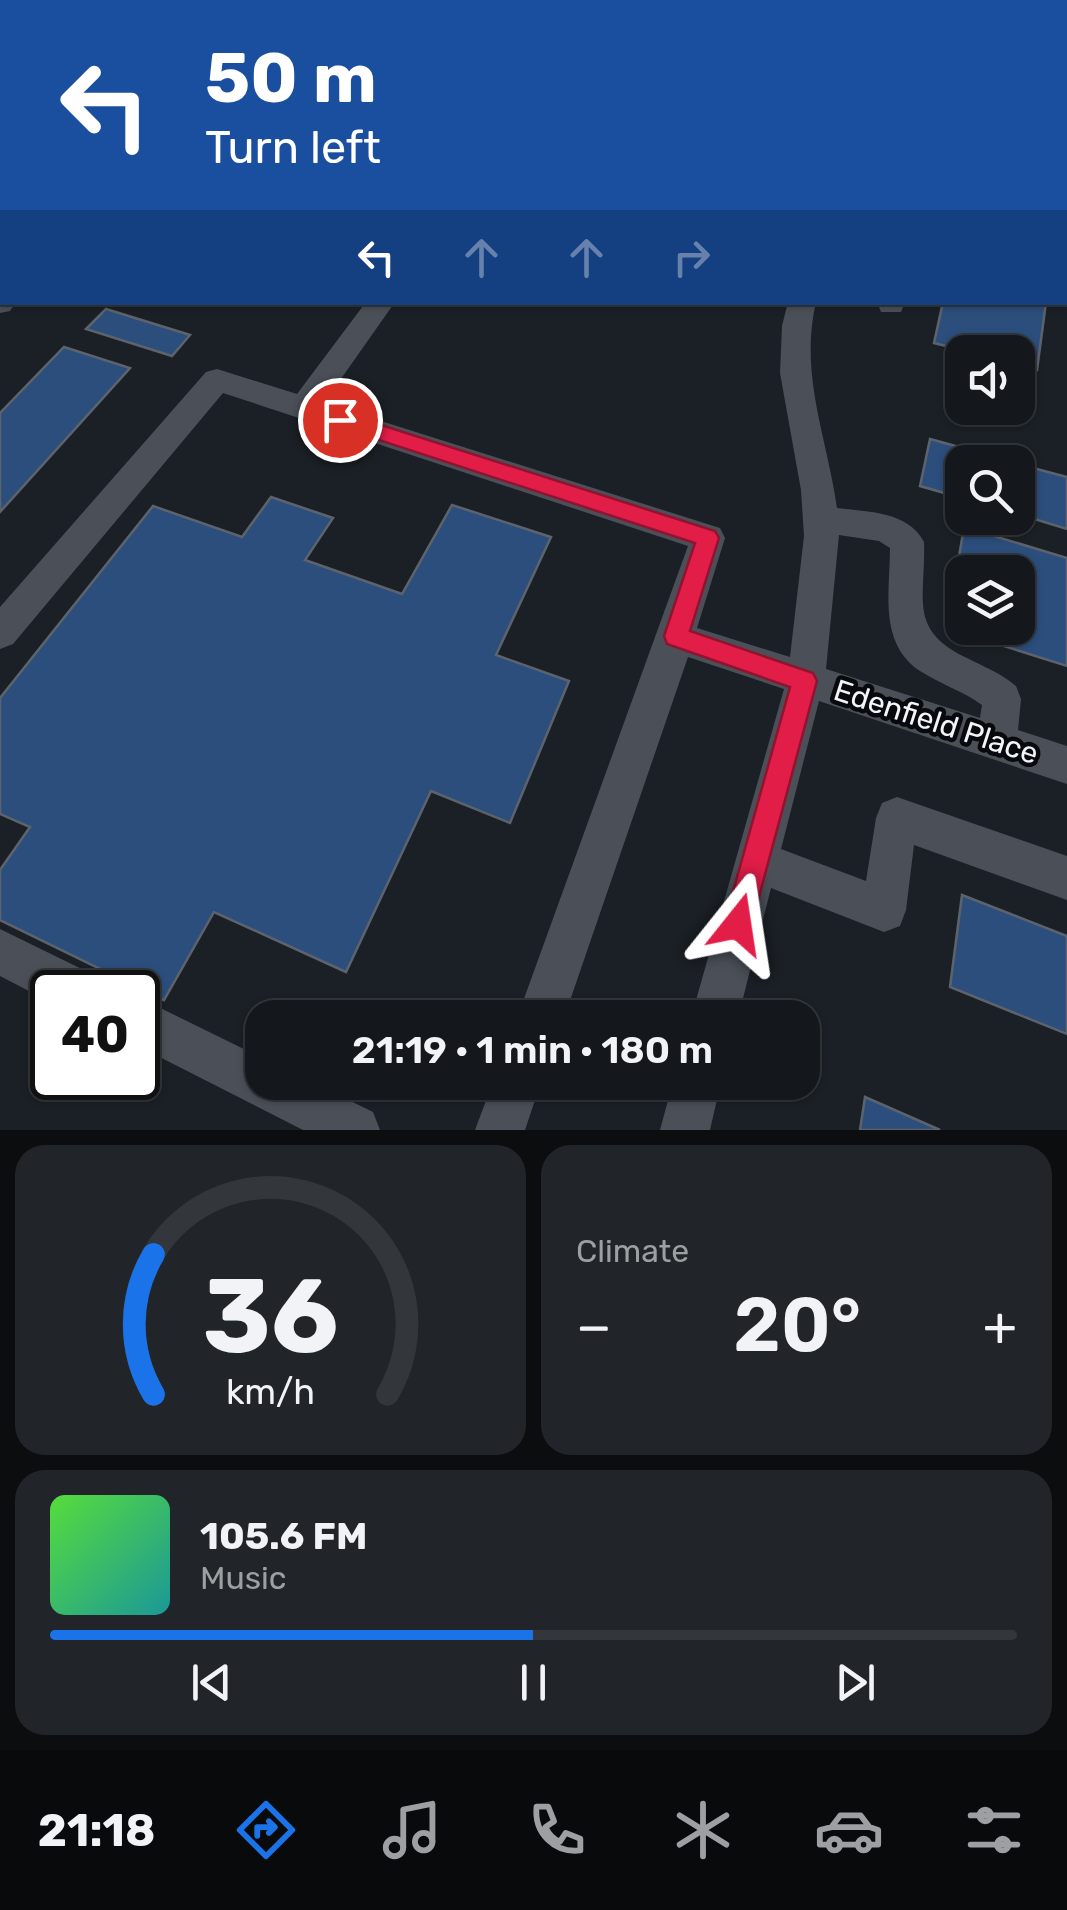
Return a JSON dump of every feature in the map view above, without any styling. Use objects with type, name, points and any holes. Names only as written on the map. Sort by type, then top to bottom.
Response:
[{"type":"street","points":[[303,408],[379,305]]},
{"type":"street","points":[[719,1000],[814,634],[819,493],[801,423],[793,360],[802,305]]},
{"type":"street","points":[[0,634],[217,380],[708,538],[546,1000]]},
{"type":"street","points":[[819,520],[887,528],[907,542],[905,620],[911,642],[932,660],[993,690],[1002,699],[998,741]]},
{"type":"street","name":"Edenfield Place","points":[[676,636],[1067,765]]},
{"type":"street","points":[[755,862],[884,910],[897,818],[1067,878]]},
{"type":"street","points":[[0,952],[36,970]]},
{"type":"street","points":[[160,1032],[356,1130]]},
{"type":"street","points":[[500,1130],[511,1100]]},
{"type":"street","points":[[685,1130],[692,1100]]},
{"type":"building","points":[[942,305],[1046,305],[1037,370],[1035,335],[945,335],[945,346],[934,343]]},
{"type":"building","points":[[106,309],[190,335],[172,356],[86,329]]},
{"type":"building","points":[[64,347],[130,368],[0,512],[0,413]]},
{"type":"building","points":[[930,439],[952,445],[945,445],[945,493],[920,486]]},
{"type":"building","points":[[1035,469],[1067,477],[1067,529],[1035,519]]},
{"type":"building","points":[[271,497],[333,518],[305,560],[402,594],[452,505],[551,537],[496,655],[569,681],[510,823],[431,791],[346,972],[214,912],[164,1000],[160,998],[160,970],[102,970],[0,920],[0,870],[30,827],[0,814],[0,698],[153,506],[242,537]]},
{"type":"building","points":[[963,535],[991,535],[1067,558],[1067,666],[1001,645],[1035,645],[1035,555],[959,555]]},
{"type":"building","points":[[962,895],[1067,936],[1067,1034],[950,987]]},
{"type":"building","points":[[865,1097],[940,1130],[860,1130]]},
{"type":"route","points":[[340,420],[708,538],[676,636],[804,681],[738,924]]}]
